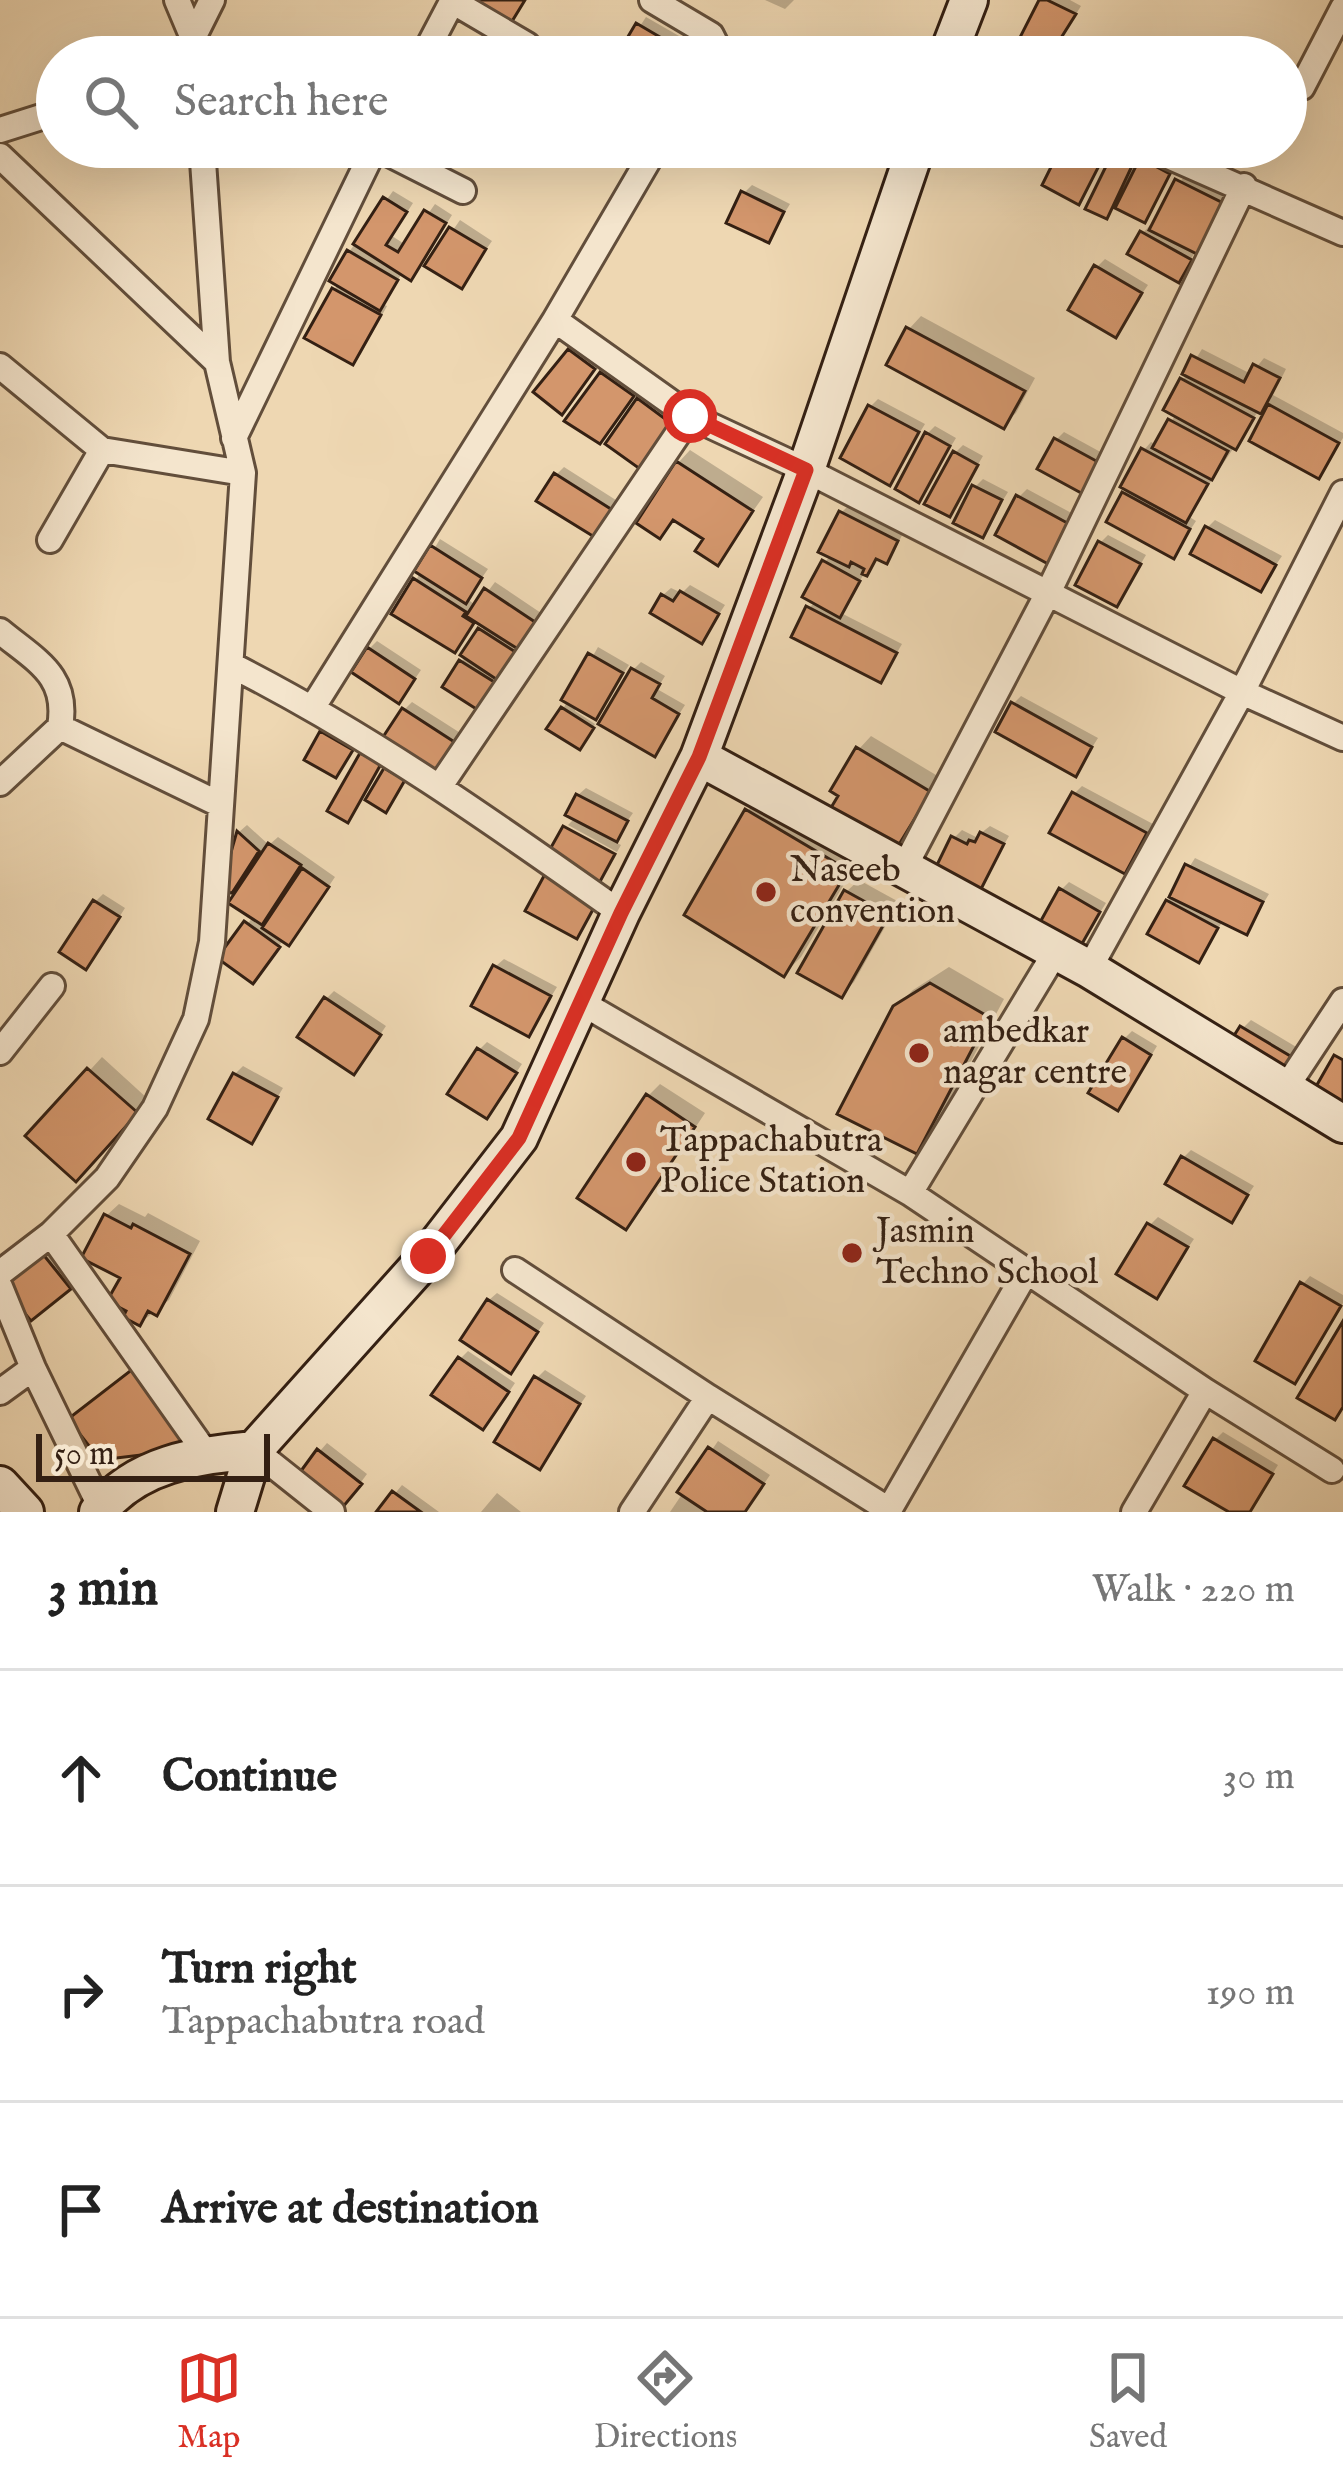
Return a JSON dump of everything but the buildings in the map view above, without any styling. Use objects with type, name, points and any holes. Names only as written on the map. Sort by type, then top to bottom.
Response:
[{"type":"main road","points":[[954,36],[969,0]]},
{"type":"main road","points":[[235,1512],[254,1450],[428,1256],[519,1138],[621,913],[699,757],[806,470],[909,168]]},
{"type":"main road","points":[[699,757],[1089,969],[1343,1124]]},
{"type":"main road","points":[[99,1510],[148,1470],[207,1455],[254,1450]]},
{"type":"main road","points":[[0,1485],[25,1512]]},
{"type":"street","points":[[177,0],[191,36]]},
{"type":"street","points":[[201,36],[212,0]]},
{"type":"street","points":[[652,0],[712,36]]},
{"type":"street","points":[[434,36],[453,1],[512,36]]},
{"type":"street","points":[[1307,77],[1343,8]]},
{"type":"street","points":[[0,130],[36,119]]},
{"type":"street","points":[[0,156],[217,362]]},
{"type":"street","points":[[0,1274],[51,1234],[107,1178],[155,1108],[196,1019],[212,942],[243,473],[217,362],[203,168]]},
{"type":"street","points":[[234,438],[366,168]]},
{"type":"street","points":[[418,168],[463,191]]},
{"type":"street","points":[[314,707],[555,320],[644,168]]},
{"type":"street","points":[[1198,168],[1343,232]]},
{"type":"street","points":[[904,868],[1048,593],[1244,187]]},
{"type":"street","points":[[555,320],[690,416],[1343,738]]},
{"type":"street","points":[[0,366],[102,450],[243,473]]},
{"type":"street","points":[[440,786],[690,416]]},
{"type":"street","points":[[50,540],[102,450]]},
{"type":"street","points":[[1089,969],[1243,692],[1343,493]]},
{"type":"street","points":[[0,631],[51,673],[64,701],[60,727],[0,783]]},
{"type":"street","points":[[233,666],[314,707],[440,786],[621,913]]},
{"type":"street","points":[[60,727],[219,804]]},
{"type":"street","points":[[910,1193],[1055,952]]},
{"type":"street","points":[[0,1052],[52,986]]},
{"type":"street","points":[[1286,1089],[1343,1000]]},
{"type":"street","points":[[582,1003],[910,1193],[1205,1391],[1332,1470]]},
{"type":"street","points":[[51,1234],[207,1455]]},
{"type":"street","points":[[515,1270],[889,1510],[1026,1272]]},
{"type":"street","points":[[0,1287],[99,1510]]},
{"type":"street","points":[[0,1392],[33,1368]]},
{"type":"street","points":[[1134,1512],[1205,1391]]},
{"type":"street","points":[[632,1512],[708,1397]]},
{"type":"street","points":[[254,1450],[332,1512]]},
{"type":"place","name":"Naseeb convention","points":[[766,892]]},
{"type":"place","name":"ambedkar nagar centre","points":[[919,1053]]},
{"type":"place","name":"Tappachabutra Police Station","points":[[636,1162]]},
{"type":"place","name":"Jasmin Techno School","points":[[852,1253]]},
{"type":"route","points":[[428,1256],[519,1138],[621,913],[699,757],[806,470],[690,416]]}]
